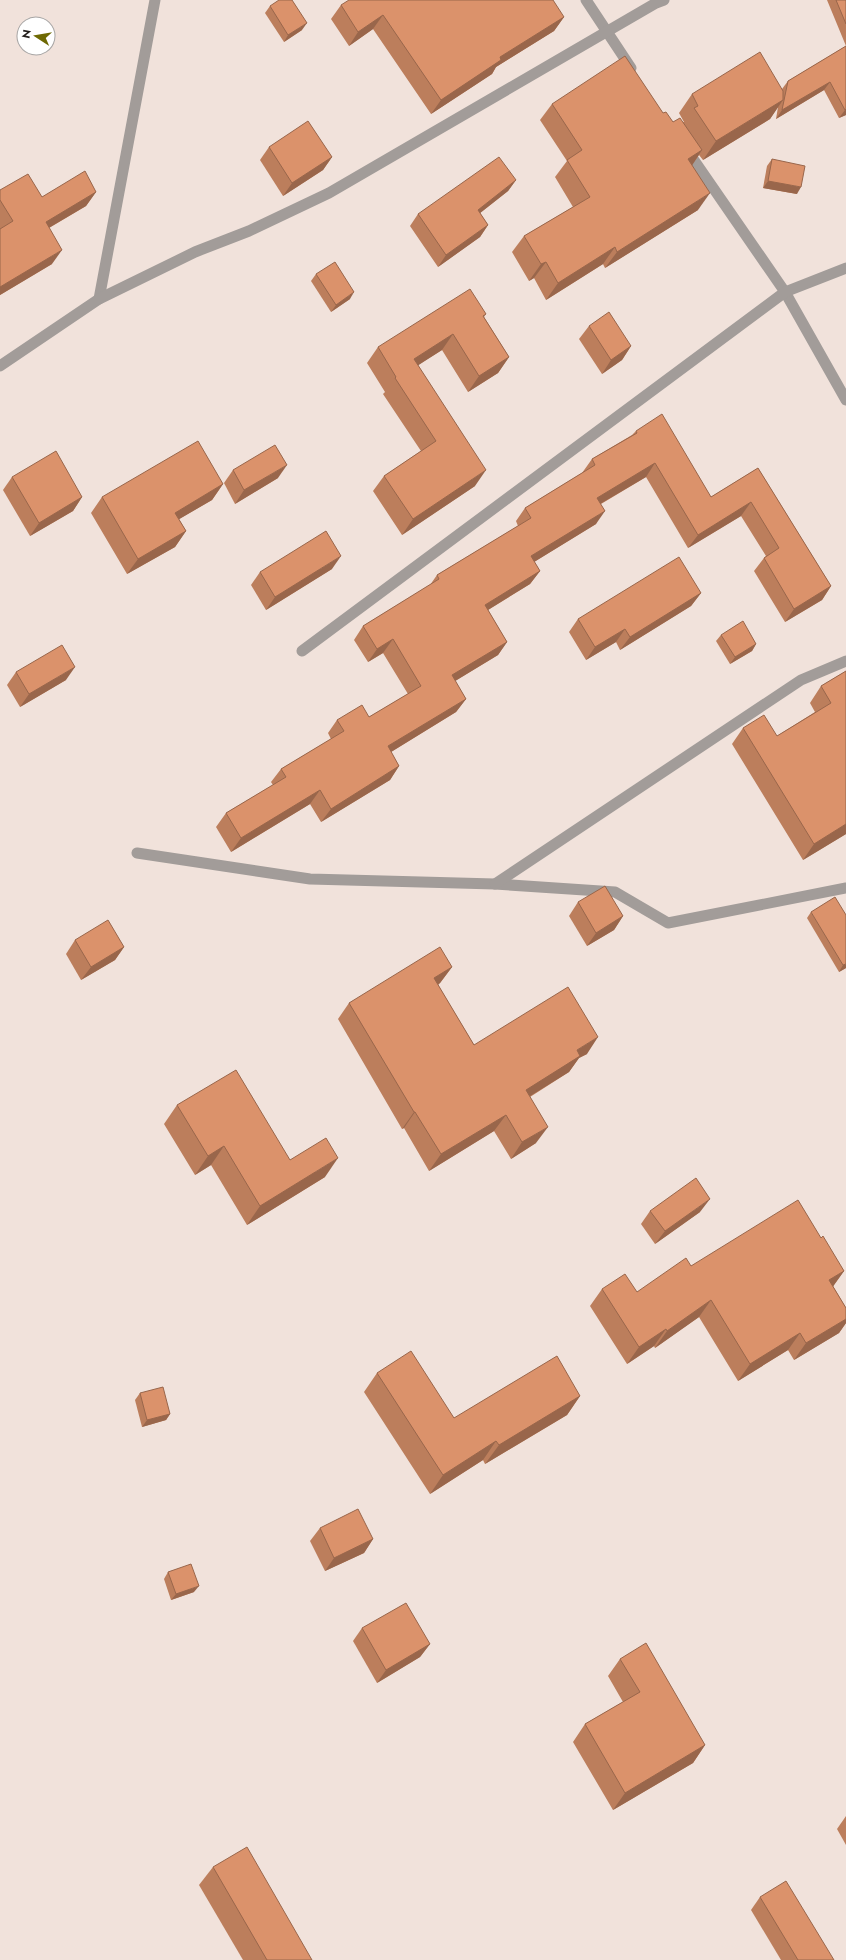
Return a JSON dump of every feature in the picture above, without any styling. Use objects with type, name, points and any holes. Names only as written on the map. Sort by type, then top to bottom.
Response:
[{"type":"street","points":[[99,299],[155,0]]},
{"type":"street","points":[[586,0],[637,77]]},
{"type":"street","points":[[0,366],[99,299],[195,252],[249,230],[329,193],[656,2],[664,0]]},
{"type":"street","points":[[682,142],[785,292],[846,400]]},
{"type":"street","points":[[302,651],[785,292],[846,268]]},
{"type":"street","points":[[495,884],[801,680],[846,661]]},
{"type":"street","points":[[137,853],[310,879],[495,884],[615,892],[668,923],[846,888]]},
{"type":"building","points":[[279,0],[292,0],[307,23],[288,35],[270,6]]},
{"type":"building","points":[[349,0],[553,0],[564,17],[500,57],[501,60],[441,100],[383,15],[358,32],[341,5]]},
{"type":"building","points":[[836,0],[846,0],[846,24]]},
{"type":"building","points":[[846,46],[845,110],[830,82],[782,110],[788,81]]},
{"type":"building","points":[[760,52],[783,91],[783,100],[716,141],[694,108],[698,106],[692,94]]},
{"type":"building","points":[[625,56],[663,113],[666,112],[673,122],[680,118],[702,150],[688,159],[710,193],[617,252],[615,247],[558,283],[546,262],[541,264],[524,236],[590,197],[567,160],[582,150],[552,104]]},
{"type":"building","points":[[308,121],[332,157],[292,183],[269,147]]},
{"type":"building","points":[[499,157],[516,180],[478,210],[488,225],[446,255],[418,214]]},
{"type":"building","points":[[772,159],[805,166],[801,187],[768,181]]},
{"type":"building","points":[[85,171],[96,192],[46,222],[62,250],[0,287],[0,229],[13,221],[0,200],[0,190],[28,174],[42,197]]},
{"type":"building","points":[[335,262],[354,292],[336,305],[316,274]]},
{"type":"building","points":[[470,289],[486,314],[483,316],[509,357],[479,376],[453,334],[414,359],[486,470],[413,519],[384,476],[436,441],[395,378],[396,377],[378,347]]},
{"type":"building","points":[[609,312],[631,346],[611,360],[589,326]]},
{"type":"building","points":[[662,414],[711,497],[758,468],[831,586],[794,609],[764,558],[779,548],[751,502],[698,535],[655,463],[597,498],[605,511],[531,556],[540,571],[485,605],[507,642],[452,675],[466,699],[388,746],[399,766],[331,809],[320,790],[241,838],[226,813],[286,777],[281,769],[344,731],[337,720],[362,705],[369,717],[421,686],[393,639],[377,649],[363,626],[439,579],[437,575],[531,518],[525,508],[595,465],[592,459],[637,433],[636,431]]},
{"type":"building","points":[[198,441],[223,484],[175,513],[186,531],[138,559],[102,497]]},
{"type":"building","points":[[275,445],[287,465],[244,490],[233,470]]},
{"type":"building","points":[[56,451],[82,497],[39,523],[12,477]]},
{"type":"building","points":[[326,531],[341,556],[275,597],[260,572]]},
{"type":"building","points":[[679,557],[701,593],[630,637],[625,629],[595,647],[578,619]]},
{"type":"building","points":[[743,621],[756,644],[735,657],[721,635]]},
{"type":"building","points":[[62,645],[75,667],[29,694],[16,672]]},
{"type":"building","points":[[846,671],[846,824],[814,844],[743,728],[764,715],[777,736],[831,703],[821,686]]},
{"type":"building","points":[[605,886],[623,916],[596,933],[578,902]]},
{"type":"building","points":[[835,897],[846,915],[846,964],[843,965],[811,912]]},
{"type":"building","points":[[108,920],[124,947],[91,967],[75,940]]},
{"type":"building","points":[[440,947],[452,967],[434,978],[474,1045],[568,987],[598,1037],[577,1050],[580,1056],[526,1090],[548,1127],[522,1142],[506,1115],[441,1154],[414,1112],[349,1003]]},
{"type":"building","points":[[236,1070],[290,1160],[326,1138],[338,1158],[260,1206],[224,1146],[208,1156],[177,1105]]},
{"type":"building","points":[[696,1178],[710,1199],[665,1231],[650,1211]]},
{"type":"building","points":[[798,1200],[821,1238],[823,1236],[844,1271],[829,1280],[846,1308],[846,1319],[806,1343],[800,1333],[750,1364],[711,1300],[667,1331],[666,1329],[639,1347],[602,1289],[625,1274],[637,1292],[686,1258],[691,1266]]},
{"type":"building","points":[[411,1351],[454,1418],[557,1356],[580,1396],[499,1445],[496,1441],[443,1475],[377,1373]]},
{"type":"building","points":[[163,1387],[170,1414],[147,1420],[140,1393]]},
{"type":"building","points":[[358,1509],[373,1539],[334,1558],[320,1528]]},
{"type":"building","points":[[191,1564],[199,1586],[176,1594],[168,1572]]},
{"type":"building","points":[[406,1603],[430,1644],[386,1670],[362,1628]]},
{"type":"building","points":[[646,1643],[705,1745],[625,1793],[585,1724],[640,1692],[620,1659]]},
{"type":"building","points":[[247,1847],[312,1960],[267,1960],[213,1867]]},
{"type":"building","points":[[786,1881],[834,1960],[798,1960],[760,1897]]}]
